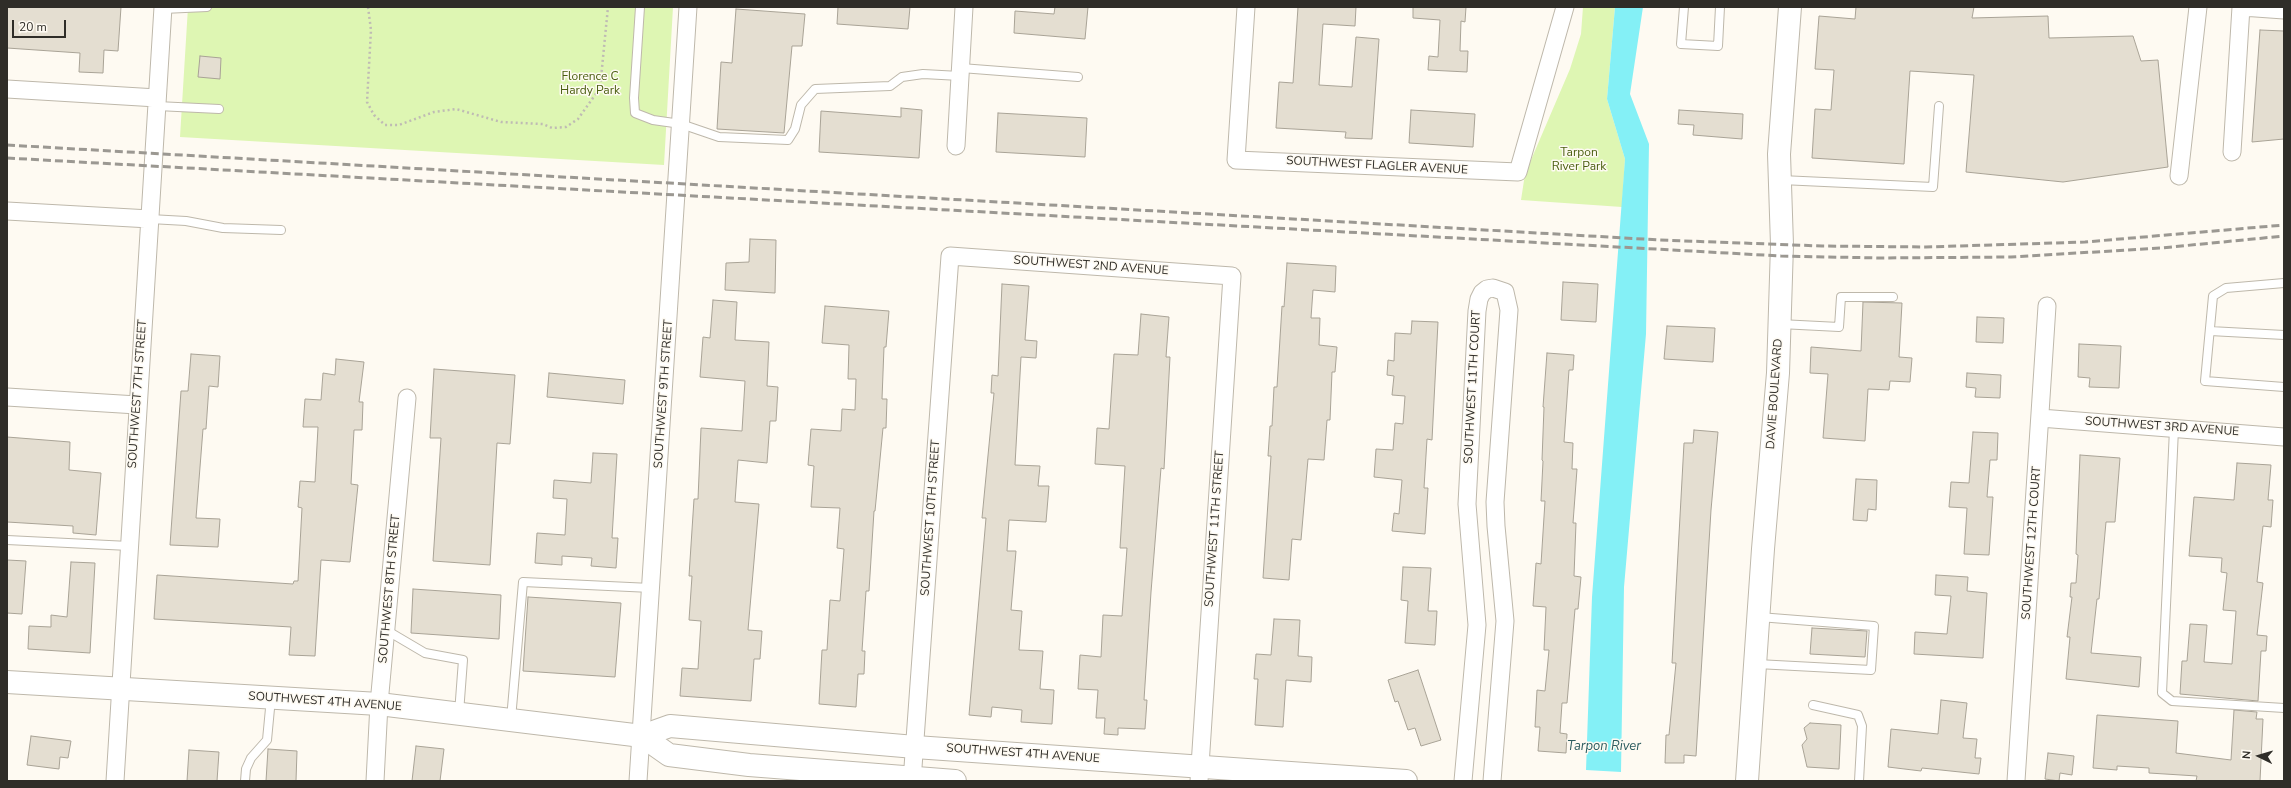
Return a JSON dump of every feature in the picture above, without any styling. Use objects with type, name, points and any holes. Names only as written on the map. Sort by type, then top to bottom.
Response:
[{"type":"main road","name":"DAVIE BOULEVARD","points":[[1747,781],[1778,373],[1782,245],[1779,154],[1790,7]]},
{"type":"main road","name":"SOUTHWEST 4TH AVENUE","points":[[7,682],[379,704],[642,736],[670,726],[1200,774],[1406,781]]},
{"type":"main road","name":"SOUTHWEST 4TH AVENUE","points":[[642,736],[669,755],[772,770],[955,781]]},
{"type":"street","name":"SOUTHWEST 9TH STREET","points":[[638,781],[688,7]]},
{"type":"street","points":[[956,146],[964,7]]},
{"type":"street","name":"SOUTHWEST FLAGLER AVENUE","points":[[1246,7],[1236,160],[1518,172],[1565,7]]},
{"type":"street","points":[[2179,176],[2198,7]]},
{"type":"street","points":[[2232,152],[2242,7],[2284,10]]},
{"type":"street","name":"SOUTHWEST 7TH STREET","points":[[115,781],[137,405],[163,8]]},
{"type":"street","points":[[7,89],[157,102]]},
{"type":"street","points":[[7,211],[150,218]]},
{"type":"street","name":"SOUTHWEST 2ND AVENUE","points":[[950,256],[1232,276]]},
{"type":"street","name":"SOUTHWEST 10TH STREET","points":[[912,779],[950,256]]},
{"type":"street","name":"SOUTHWEST 11TH STREET","points":[[1200,774],[1232,276]]},
{"type":"street","name":"SOUTHWEST 11TH COURT","points":[[1463,781],[1477,625],[1467,525],[1467,504],[1477,311],[1479,299],[1482,293],[1487,289],[1493,288],[1505,292],[1509,310],[1495,502],[1505,621],[1492,781]]},
{"type":"street","name":"SOUTHWEST 12TH COURT","points":[[2016,781],[2047,306]]},
{"type":"street","points":[[7,397],[137,405]]},
{"type":"street","name":"SOUTHWEST 8TH STREET","points":[[375,781],[379,704],[407,398]]},
{"type":"street","name":"SOUTHWEST 3RD AVENUE","points":[[2040,418],[2284,437]]},
{"type":"lane","points":[[163,8],[207,7]]},
{"type":"lane","points":[[640,7],[634,98],[635,113],[653,120],[681,124],[719,137],[788,140],[795,129],[801,105],[815,89],[890,86],[902,77],[923,74],[961,72],[1078,77]]},
{"type":"lane","points":[[1684,7],[1681,44],[1718,46],[1720,7]]},
{"type":"lane","points":[[157,102],[219,109]]},
{"type":"lane","points":[[1780,180],[1933,187],[1939,106]]},
{"type":"lane","points":[[150,218],[186,221],[223,228],[281,230]]},
{"type":"lane","points":[[2284,283],[2226,288],[2213,296],[2205,381],[2284,387]]},
{"type":"lane","points":[[1779,324],[1839,327],[1841,297],[1893,297]]},
{"type":"lane","points":[[2210,331],[2284,335]]},
{"type":"lane","points":[[2174,428],[2162,693],[2172,701],[2284,708]]},
{"type":"lane","points":[[7,540],[129,546]]},
{"type":"lane","points":[[510,720],[524,582],[651,588]]},
{"type":"lane","points":[[1756,664],[1871,670],[1874,626],[1759,617]]},
{"type":"lane","points":[[386,630],[425,653],[463,660],[459,714]]},
{"type":"lane","points":[[245,781],[246,769],[251,758],[267,740],[271,698]]},
{"type":"lane","points":[[1812,705],[1858,716],[1862,726],[1859,781]]},
{"type":"path","points":[[368,7],[370,30],[366,82],[367,102],[374,115],[385,125],[399,125],[434,112],[456,109],[501,122],[543,124],[552,128],[566,127],[578,119],[600,88],[608,7]]},
{"type":"green space","name":"Florence C Hardy Park","points":[[188,7],[673,7],[664,165],[180,137]]},
{"type":"green space","name":"Tarpon River Park","points":[[1583,7],[1615,7],[1607,99],[1625,159],[1622,207],[1521,200],[1525,174],[1570,69],[1581,34]]},
{"type":"water","name":"Tarpon River","points":[[1615,7],[1643,7],[1630,94],[1649,144],[1646,334],[1624,587],[1621,772],[1586,770],[1592,597],[1625,159],[1607,99]]},
{"type":"building","points":[[7,7],[121,7],[118,51],[104,50],[103,73],[79,72],[80,53],[7,48]]},
{"type":"building","points":[[838,7],[910,7],[908,29],[837,24]]},
{"type":"building","points":[[1055,7],[1088,7],[1085,39],[1014,33],[1015,11],[1054,14]]},
{"type":"building","points":[[1298,7],[1356,7],[1355,26],[1323,24],[1319,85],[1352,87],[1356,37],[1379,39],[1372,139],[1345,138],[1346,132],[1276,128],[1279,82],[1293,83]]},
{"type":"building","points":[[1413,7],[1466,7],[1465,22],[1461,21],[1460,51],[1468,51],[1467,72],[1428,70],[1429,56],[1438,57],[1440,20],[1413,18]]},
{"type":"building","points":[[1856,7],[1974,7],[1972,18],[2048,16],[2049,38],[2133,36],[2141,61],[2158,60],[2168,167],[2063,182],[1966,172],[1974,75],[1910,71],[1904,164],[1812,158],[1815,109],[1831,110],[1834,70],[1815,69],[1819,16],[1855,19]]},
{"type":"building","points":[[736,9],[805,14],[802,46],[792,46],[784,133],[717,129],[721,62],[732,63]]},
{"type":"building","points":[[2260,30],[2284,31],[2284,139],[2252,142]]},
{"type":"building","points":[[200,56],[221,58],[220,79],[198,77]]},
{"type":"building","points":[[901,108],[922,110],[919,158],[819,152],[821,111],[901,117]]},
{"type":"building","points":[[1411,110],[1475,114],[1473,147],[1409,143]]},
{"type":"building","points":[[1679,110],[1743,114],[1742,139],[1693,135],[1694,125],[1678,124]]},
{"type":"building","points":[[998,113],[1087,118],[1085,157],[996,152]]},
{"type":"building","points":[[750,239],[776,240],[775,293],[725,290],[726,263],[749,262]]},
{"type":"building","points":[[1287,263],[1336,266],[1335,292],[1313,290],[1311,318],[1320,318],[1319,345],[1337,347],[1335,372],[1332,372],[1330,420],[1327,420],[1324,460],[1308,459],[1301,540],[1292,539],[1289,580],[1263,578],[1271,456],[1268,456],[1270,426],[1272,426],[1274,387],[1277,387],[1282,306],[1284,307]]},
{"type":"building","points":[[1563,282],[1598,284],[1596,322],[1561,320]]},
{"type":"building","points":[[1002,284],[1029,286],[1025,340],[1037,341],[1036,358],[1021,357],[1015,465],[1040,466],[1038,486],[1049,486],[1046,522],[1009,520],[1007,551],[1016,551],[1011,610],[1022,611],[1019,650],[1043,651],[1040,689],[1054,690],[1052,724],[1021,722],[1022,710],[992,707],[991,717],[969,715],[986,518],[982,518],[994,393],[991,393],[992,375],[998,376]]},
{"type":"building","points":[[713,300],[737,302],[735,340],[769,342],[767,386],[778,387],[776,421],[770,421],[767,463],[738,460],[735,502],[759,504],[748,630],[762,631],[760,659],[754,659],[751,701],[680,696],[682,668],[698,669],[701,621],[689,620],[692,576],[689,576],[694,499],[698,499],[701,428],[742,431],[745,381],[700,377],[703,337],[710,338]]},
{"type":"building","points":[[1863,302],[1902,303],[1899,357],[1912,358],[1910,382],[1890,381],[1889,390],[1868,389],[1865,441],[1823,438],[1828,374],[1810,373],[1811,347],[1861,351]]},
{"type":"building","points":[[825,306],[889,311],[886,347],[884,347],[882,399],[887,399],[886,428],[883,428],[874,511],[869,591],[866,591],[862,651],[865,651],[864,674],[858,674],[856,707],[819,704],[822,650],[827,650],[830,600],[840,601],[844,549],[837,548],[840,508],[811,507],[814,466],[808,465],[811,429],[841,431],[842,409],[855,410],[856,379],[848,379],[849,345],[822,343]]},
{"type":"building","points":[[1141,314],[1169,317],[1166,357],[1170,357],[1164,469],[1161,468],[1151,592],[1144,700],[1147,700],[1145,729],[1118,728],[1118,735],[1104,734],[1105,718],[1096,718],[1098,690],[1078,689],[1080,655],[1101,657],[1103,615],[1122,616],[1127,548],[1120,548],[1125,466],[1095,464],[1097,428],[1109,429],[1114,354],[1138,355]]},
{"type":"building","points":[[1977,317],[2004,318],[2003,343],[1976,342]]},
{"type":"building","points":[[1412,321],[1438,322],[1432,440],[1427,439],[1424,488],[1428,488],[1425,534],[1392,531],[1394,513],[1399,514],[1402,480],[1374,477],[1376,449],[1393,450],[1395,423],[1403,424],[1405,396],[1392,395],[1394,376],[1387,375],[1388,360],[1394,361],[1395,333],[1411,334]]},
{"type":"building","points":[[1667,326],[1715,328],[1713,362],[1664,359]]},
{"type":"building","points":[[2079,344],[2121,346],[2119,388],[2089,387],[2090,378],[2078,377]]},
{"type":"building","points":[[1547,353],[1574,355],[1573,370],[1569,370],[1564,442],[1573,443],[1572,469],[1577,469],[1573,523],[1576,523],[1574,576],[1581,577],[1578,609],[1575,609],[1567,703],[1562,703],[1560,733],[1567,734],[1566,753],[1538,751],[1540,727],[1535,727],[1537,690],[1545,691],[1549,650],[1544,650],[1546,607],[1533,606],[1536,563],[1541,564],[1545,501],[1541,501],[1543,407]]},
{"type":"building","points":[[191,354],[220,356],[218,387],[209,386],[206,429],[203,429],[196,518],[220,519],[218,547],[170,545],[181,391],[188,391]]},
{"type":"building","points":[[336,359],[364,362],[359,402],[363,402],[362,430],[354,430],[351,484],[358,485],[350,562],[321,560],[315,656],[289,655],[291,627],[154,619],[157,575],[293,584],[294,581],[298,581],[302,508],[298,507],[300,481],[315,482],[318,427],[303,427],[305,399],[321,400],[323,373],[335,375]]},
{"type":"building","points":[[434,369],[515,375],[510,444],[497,443],[490,565],[433,561],[441,438],[430,438]]},
{"type":"building","points":[[549,373],[625,380],[623,404],[547,397]]},
{"type":"building","points":[[1967,373],[2001,375],[2000,398],[1975,397],[1976,388],[1966,387]]},
{"type":"building","points":[[1694,430],[1718,432],[1711,510],[1696,756],[1684,755],[1684,763],[1665,763],[1666,735],[1669,735],[1676,663],[1672,663],[1684,443],[1693,443]]},
{"type":"building","points":[[1973,432],[1998,433],[1997,460],[1990,460],[1987,497],[1993,497],[1989,555],[1964,554],[1967,508],[1949,507],[1951,482],[1969,483]]},
{"type":"building","points":[[7,437],[70,442],[69,470],[101,473],[96,535],[73,533],[73,526],[7,522]]},
{"type":"building","points":[[593,453],[617,454],[612,538],[618,538],[616,568],[591,566],[592,558],[562,556],[562,565],[535,563],[537,533],[565,535],[567,499],[553,498],[554,480],[591,483]]},
{"type":"building","points":[[2080,455],[2120,458],[2115,522],[2106,522],[2099,599],[2097,599],[2091,653],[2141,657],[2139,687],[2066,679],[2070,637],[2067,637],[2072,597],[2070,597],[2071,583],[2076,583],[2078,555],[2076,554]]},
{"type":"building","points":[[2237,463],[2271,465],[2268,500],[2273,500],[2271,527],[2263,526],[2257,582],[2263,583],[2257,635],[2267,636],[2266,651],[2261,651],[2258,701],[2180,694],[2182,661],[2187,661],[2190,624],[2207,625],[2204,662],[2232,664],[2236,611],[2223,610],[2227,573],[2221,572],[2222,558],[2189,556],[2194,497],[2234,500]]},
{"type":"building","points":[[1856,479],[1877,480],[1876,510],[1868,509],[1867,521],[1853,520]]},
{"type":"building","points":[[7,560],[26,561],[22,614],[7,613]]},
{"type":"building","points":[[71,562],[95,563],[90,653],[28,649],[29,626],[51,627],[51,615],[67,617]]},
{"type":"building","points":[[1403,567],[1431,568],[1428,611],[1437,611],[1435,645],[1405,643],[1408,601],[1401,600]]},
{"type":"building","points":[[1936,575],[1968,577],[1967,591],[1987,593],[1983,658],[1914,654],[1915,632],[1947,634],[1951,596],[1935,595]]},
{"type":"building","points":[[413,589],[501,595],[499,639],[411,633]]},
{"type":"building","points":[[528,597],[621,603],[615,677],[523,671]]},
{"type":"building","points":[[1274,619],[1300,620],[1298,656],[1312,657],[1311,682],[1286,680],[1283,727],[1255,725],[1258,679],[1254,679],[1256,654],[1271,655]]},
{"type":"building","points":[[1812,628],[1867,631],[1865,657],[1810,654]]},
{"type":"building","points":[[1418,670],[1441,740],[1421,746],[1415,728],[1408,730],[1398,701],[1395,702],[1388,680]]},
{"type":"building","points":[[1941,700],[1967,703],[1963,738],[1977,739],[1975,758],[1981,758],[1979,774],[1922,768],[1921,771],[1888,767],[1891,729],[1938,734]]},
{"type":"building","points":[[2234,710],[2257,712],[2256,719],[2263,719],[2260,781],[2196,781],[2197,776],[2149,773],[2149,768],[2117,766],[2117,770],[2093,768],[2097,715],[2178,721],[2176,753],[2231,760]]},
{"type":"building","points":[[1810,723],[1841,725],[1839,769],[1807,767],[1802,745],[1807,739],[1804,728]]},
{"type":"building","points":[[31,736],[71,741],[68,758],[60,757],[59,769],[27,765]]},
{"type":"building","points":[[416,746],[444,749],[440,781],[412,781]]},
{"type":"building","points":[[268,749],[297,751],[296,781],[266,781]]},
{"type":"building","points":[[189,750],[219,752],[217,781],[187,781]]},
{"type":"building","points":[[2048,753],[2074,756],[2072,775],[2060,773],[2059,781],[2045,779]]},
{"type":"railway","points":[[7,145],[1660,240],[1822,246],[1926,247],[2085,242],[2284,225]]},
{"type":"railway","points":[[7,158],[1781,256],[1879,258],[2011,257],[2161,248],[2284,236]]}]
